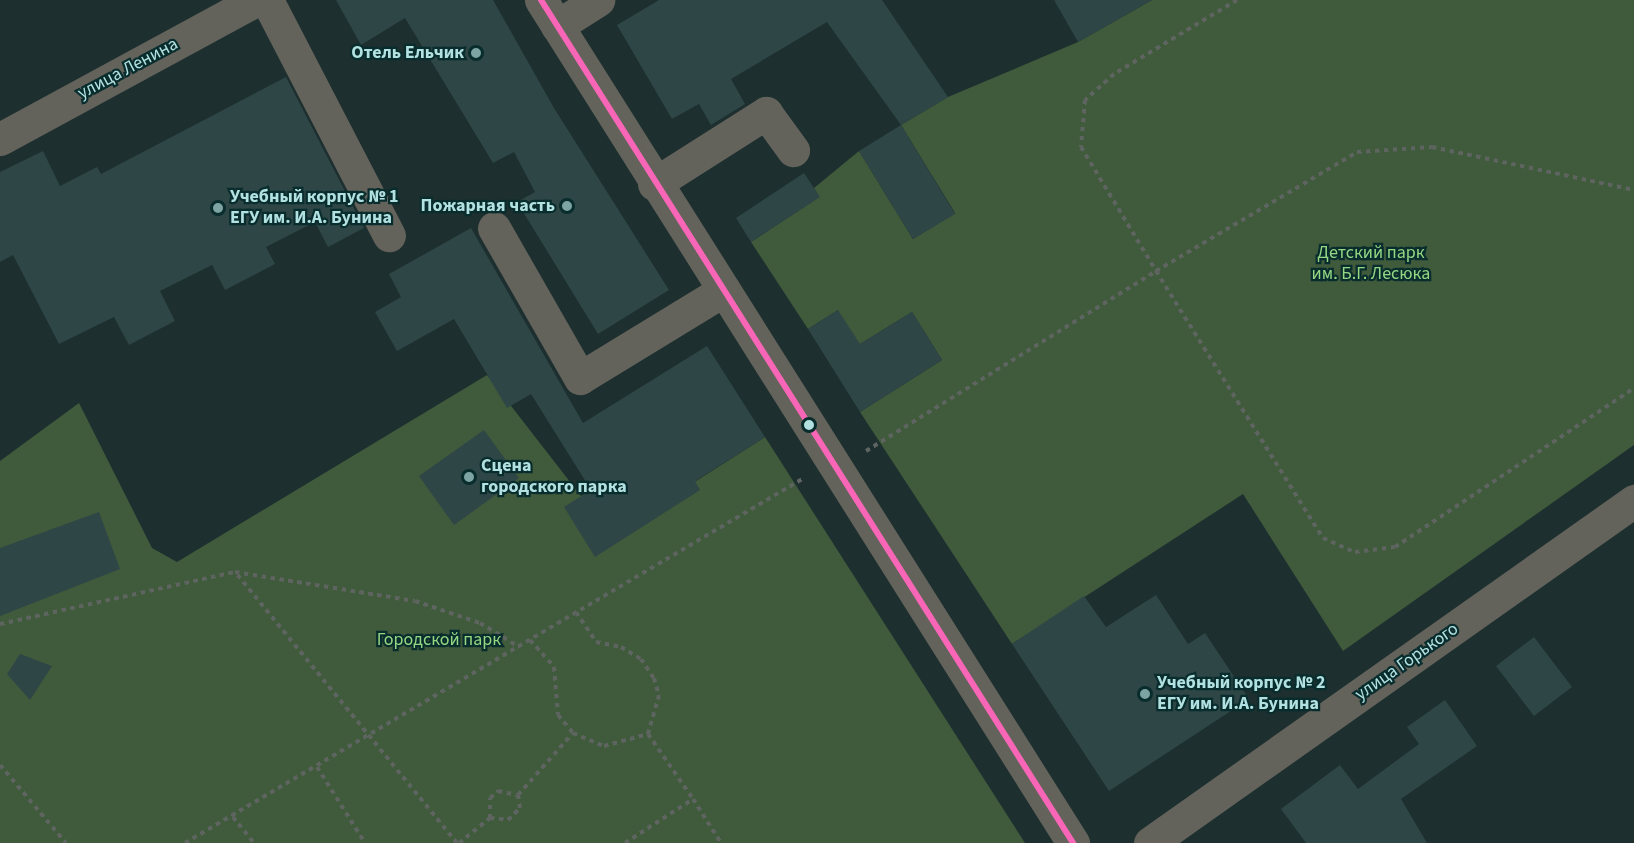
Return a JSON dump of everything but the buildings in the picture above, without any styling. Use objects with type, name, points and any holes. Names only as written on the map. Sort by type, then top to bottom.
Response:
[{"type":"street","name":"улица Ленина","points":[[0,139],[256,0]]},
{"type":"street","points":[[267,0],[389,235]]},
{"type":"street","points":[[598,0],[549,13],[721,292],[1073,843]]},
{"type":"street","points":[[654,184],[766,112],[793,150]]},
{"type":"street","points":[[494,228],[580,378],[721,292]]},
{"type":"street","name":"улица Горького","points":[[1150,843],[1634,501]]},
{"type":"path","points":[[1237,0],[1114,74],[1085,100],[1081,147],[1323,538],[1355,552],[1395,548],[1634,388]]},
{"type":"path","points":[[855,458],[1156,271],[1357,152],[1432,147],[1634,190]]},
{"type":"path","points":[[185,843],[233,817],[807,476]]},
{"type":"path","points":[[235,572],[367,737],[458,843],[490,818],[508,820],[520,808],[518,795]]},
{"type":"path","points":[[0,624],[235,572],[415,601],[480,622],[519,646]]},
{"type":"path","points":[[576,612],[596,642],[621,647],[641,659],[654,678],[659,695],[648,734]]},
{"type":"path","points":[[530,640],[554,667],[558,715],[573,733],[604,746],[648,734]]},
{"type":"path","points":[[518,795],[573,733]]},
{"type":"path","points":[[648,734],[722,843]]},
{"type":"path","points":[[0,765],[66,843]]},
{"type":"path","points":[[317,766],[366,843]]},
{"type":"path","points":[[490,818],[490,798],[498,791],[518,795]]},
{"type":"path","points":[[625,843],[693,799]]},
{"type":"path","points":[[233,817],[254,843]]},
{"type":"green space","name":"Детский парк им. Б.Г. Лесюка","points":[[1152,0],[1634,0],[1634,445],[1343,651],[1243,494],[1012,644],[860,412],[942,360],[912,312],[847,352],[838,310],[808,329],[751,242],[819,197],[814,188],[859,151],[913,239],[955,213],[901,125],[948,97],[1078,42]]},
{"type":"green space","name":"Городской парк","points":[[487,375],[581,496],[670,441],[696,481],[765,437],[1025,843],[0,843],[0,461],[79,403],[152,548],[177,562]]},
{"type":"transit line","points":[[541,0],[1073,843]]},
{"type":"place","name":"Отель Ельчик","points":[[476,53]]},
{"type":"place","name":"Пожарная часть","points":[[567,206]]},
{"type":"place","name":"Учебный корпус № 1 ЕГУ им. И.А. Бунина","points":[[218,208]]},
{"type":"place","name":"Сцена городского парка","points":[[469,477]]},
{"type":"place","name":"Учебный корпус № 2 ЕГУ им. И.А. Бунина","points":[[1145,694]]}]
